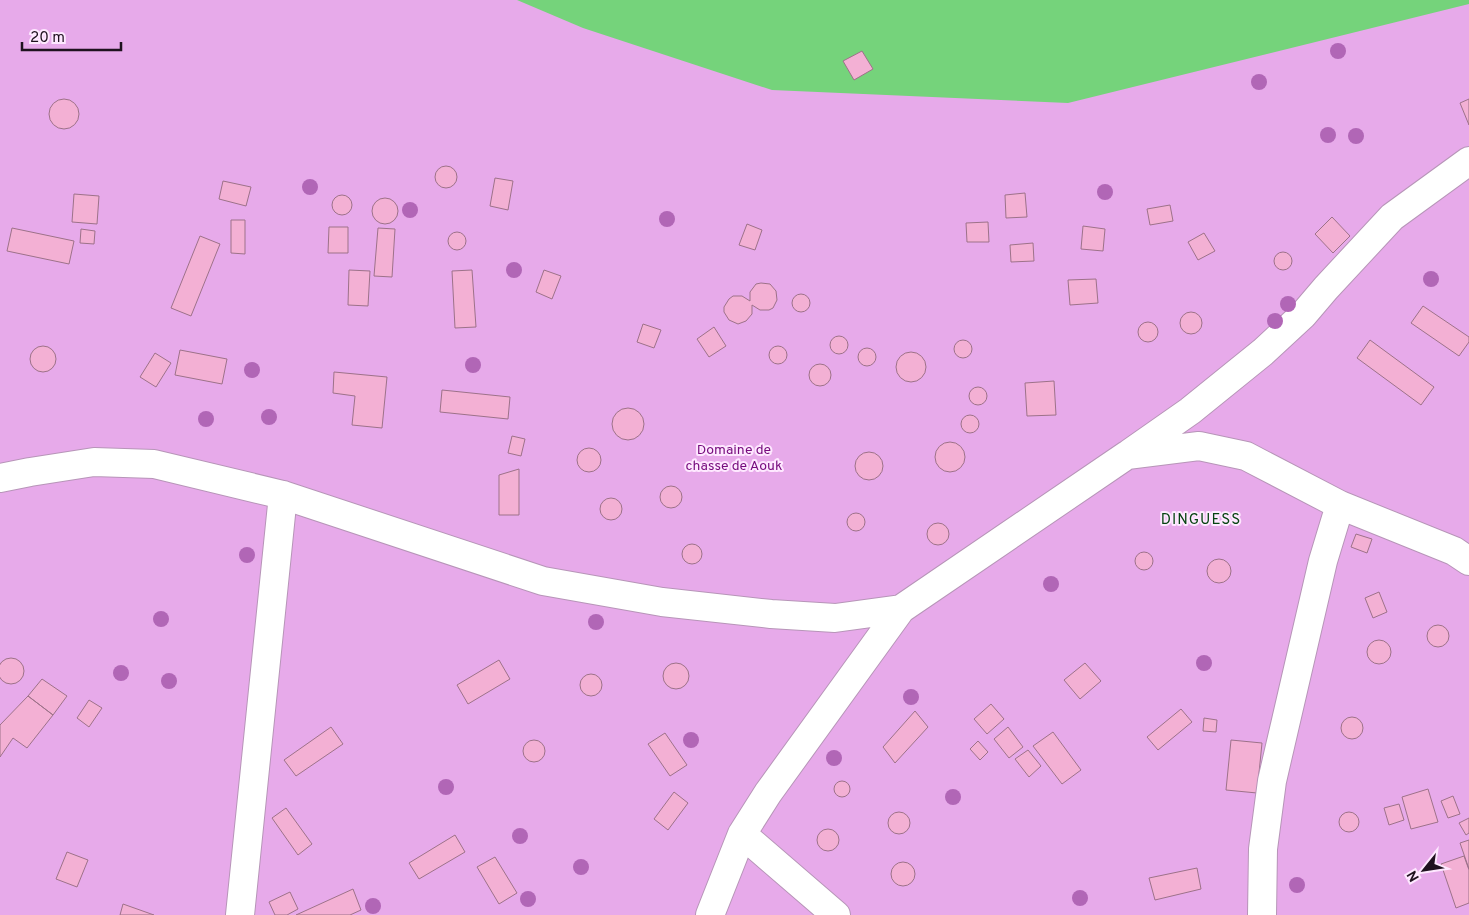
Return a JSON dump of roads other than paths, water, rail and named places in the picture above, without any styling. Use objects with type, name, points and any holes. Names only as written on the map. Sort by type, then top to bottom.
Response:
[{"type":"street","points":[[710,915],[742,834],[768,793],[902,609],[1190,411],[1263,352],[1303,315],[1392,217],[1469,161]]},
{"type":"street","points":[[1127,455],[1199,446],[1246,456],[1340,505],[1454,551],[1469,561]]},
{"type":"street","points":[[0,478],[94,462],[154,464],[283,495],[543,581],[662,602],[771,614],[835,618],[902,609]]},
{"type":"street","points":[[240,915],[283,495]]},
{"type":"street","points":[[1262,915],[1263,849],[1272,781],[1323,561],[1340,505]]},
{"type":"street","points":[[742,834],[836,915]]},
{"type":"district","name":"DINGUESS","points":[[1201,519]]},
{"type":"park label","name":"Domaine de chasse de Aouk","points":[[734,458]]}]
